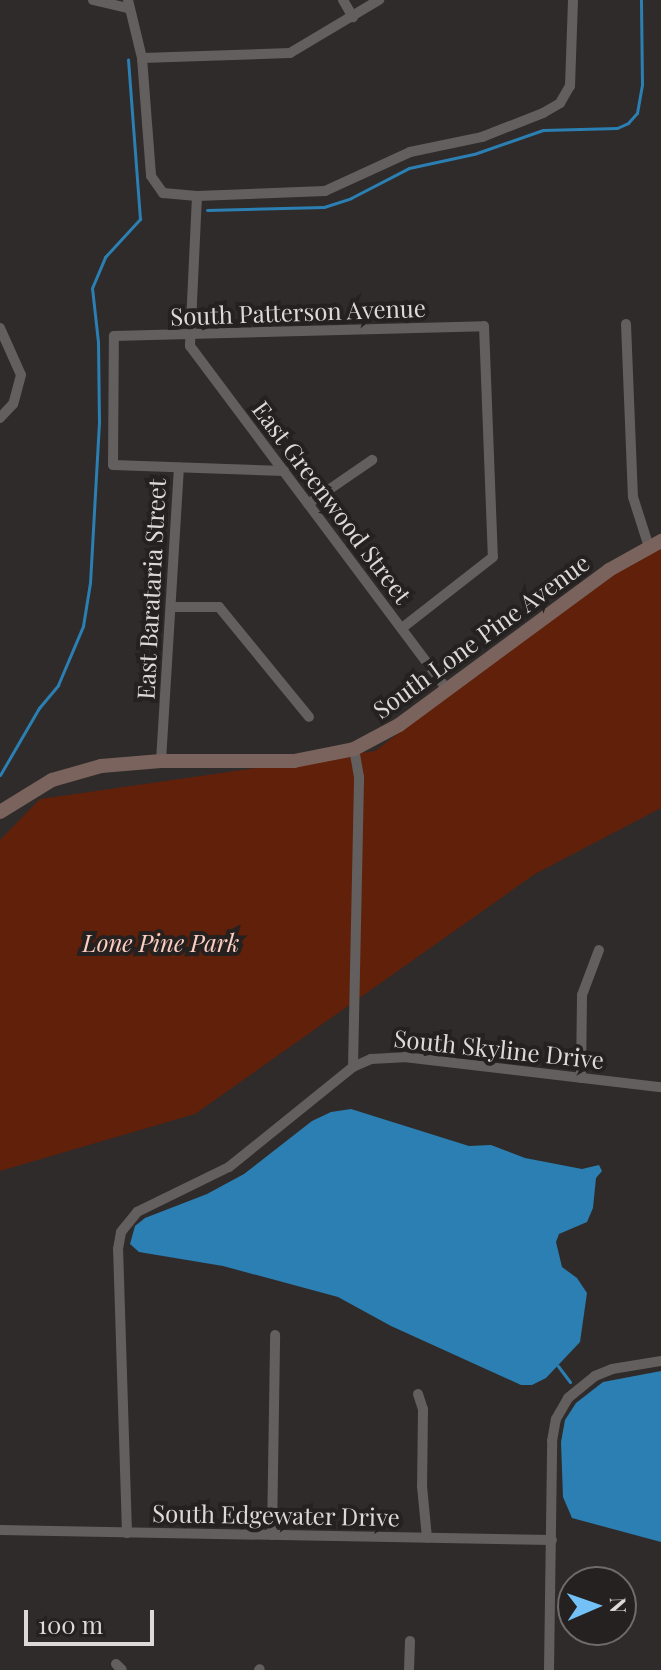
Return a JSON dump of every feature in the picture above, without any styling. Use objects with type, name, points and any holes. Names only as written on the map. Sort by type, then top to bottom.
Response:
[{"type":"main road","name":"South Lone Pine Avenue","points":[[0,812],[30,791],[64,776],[114,764],[294,761],[354,749],[399,725],[609,570],[655,544]]},
{"type":"street","points":[[93,0],[128,4],[142,58],[151,176],[163,193],[197,196],[325,191],[410,152],[482,137],[543,113],[560,103],[570,86],[573,0]]},
{"type":"street","points":[[343,0],[353,17]]},
{"type":"street","points":[[142,58],[290,53],[379,0]]},
{"type":"street","points":[[190,336],[197,196]]},
{"type":"street","points":[[626,324],[633,497],[655,544]]},
{"type":"street","name":"South Patterson Avenue","points":[[114,336],[484,326],[493,557],[402,628]]},
{"type":"street","points":[[0,328],[21,375],[13,404],[0,418]]},
{"type":"street","name":"East Barataria Street","points":[[114,336],[113,465],[179,468],[161,761]]},
{"type":"street","name":"East Greenwood Street","points":[[190,336],[190,346],[447,690]]},
{"type":"street","points":[[308,504],[372,460]]},
{"type":"street","points":[[179,468],[284,471]]},
{"type":"street","points":[[172,607],[219,607],[309,717]]},
{"type":"street","points":[[353,1067],[359,793],[354,749]]},
{"type":"street","points":[[581,1078],[582,995],[599,950]]},
{"type":"street","name":"South Skyline Drive","points":[[127,1533],[118,1249],[121,1232],[137,1212],[229,1167],[353,1067],[371,1059],[404,1057],[661,1087]]},
{"type":"street","points":[[272,1535],[275,1335]]},
{"type":"street","points":[[549,1670],[552,1441],[556,1419],[574,1392],[612,1369],[661,1361]]},
{"type":"street","points":[[418,1394],[423,1409],[422,1486],[427,1538]]},
{"type":"street","name":"South Edgewater Drive","points":[[0,1530],[552,1540]]},
{"type":"street","points":[[409,1670],[410,1641]]},
{"type":"green space","name":"Lone Pine Park","points":[[661,548],[661,808],[535,874],[195,1114],[0,1171],[0,840],[40,799],[375,751],[608,576]]},
{"type":"water","points":[[351,1109],[469,1146],[491,1145],[525,1158],[582,1169],[599,1165],[602,1171],[596,1178],[593,1208],[587,1222],[559,1234],[556,1242],[562,1267],[577,1278],[587,1293],[580,1342],[546,1378],[532,1385],[521,1385],[391,1326],[338,1297],[223,1266],[139,1252],[130,1244],[135,1226],[145,1218],[207,1194],[244,1174],[312,1121],[331,1112]]},
{"type":"water","points":[[661,1371],[661,1542],[572,1518],[563,1497],[561,1442],[565,1420],[576,1403],[603,1382]]},
{"type":"waterway","points":[[207,210],[324,207],[351,198],[409,168],[474,154],[543,130],[617,128],[628,123],[637,113],[642,85],[641,0]]},
{"type":"waterway","points":[[0,775],[39,708],[58,685],[83,626],[90,583],[99,423],[98,342],[92,288],[105,257],[140,219],[128,59]]},
{"type":"waterway","points":[[558,1366],[570,1382]]}]
